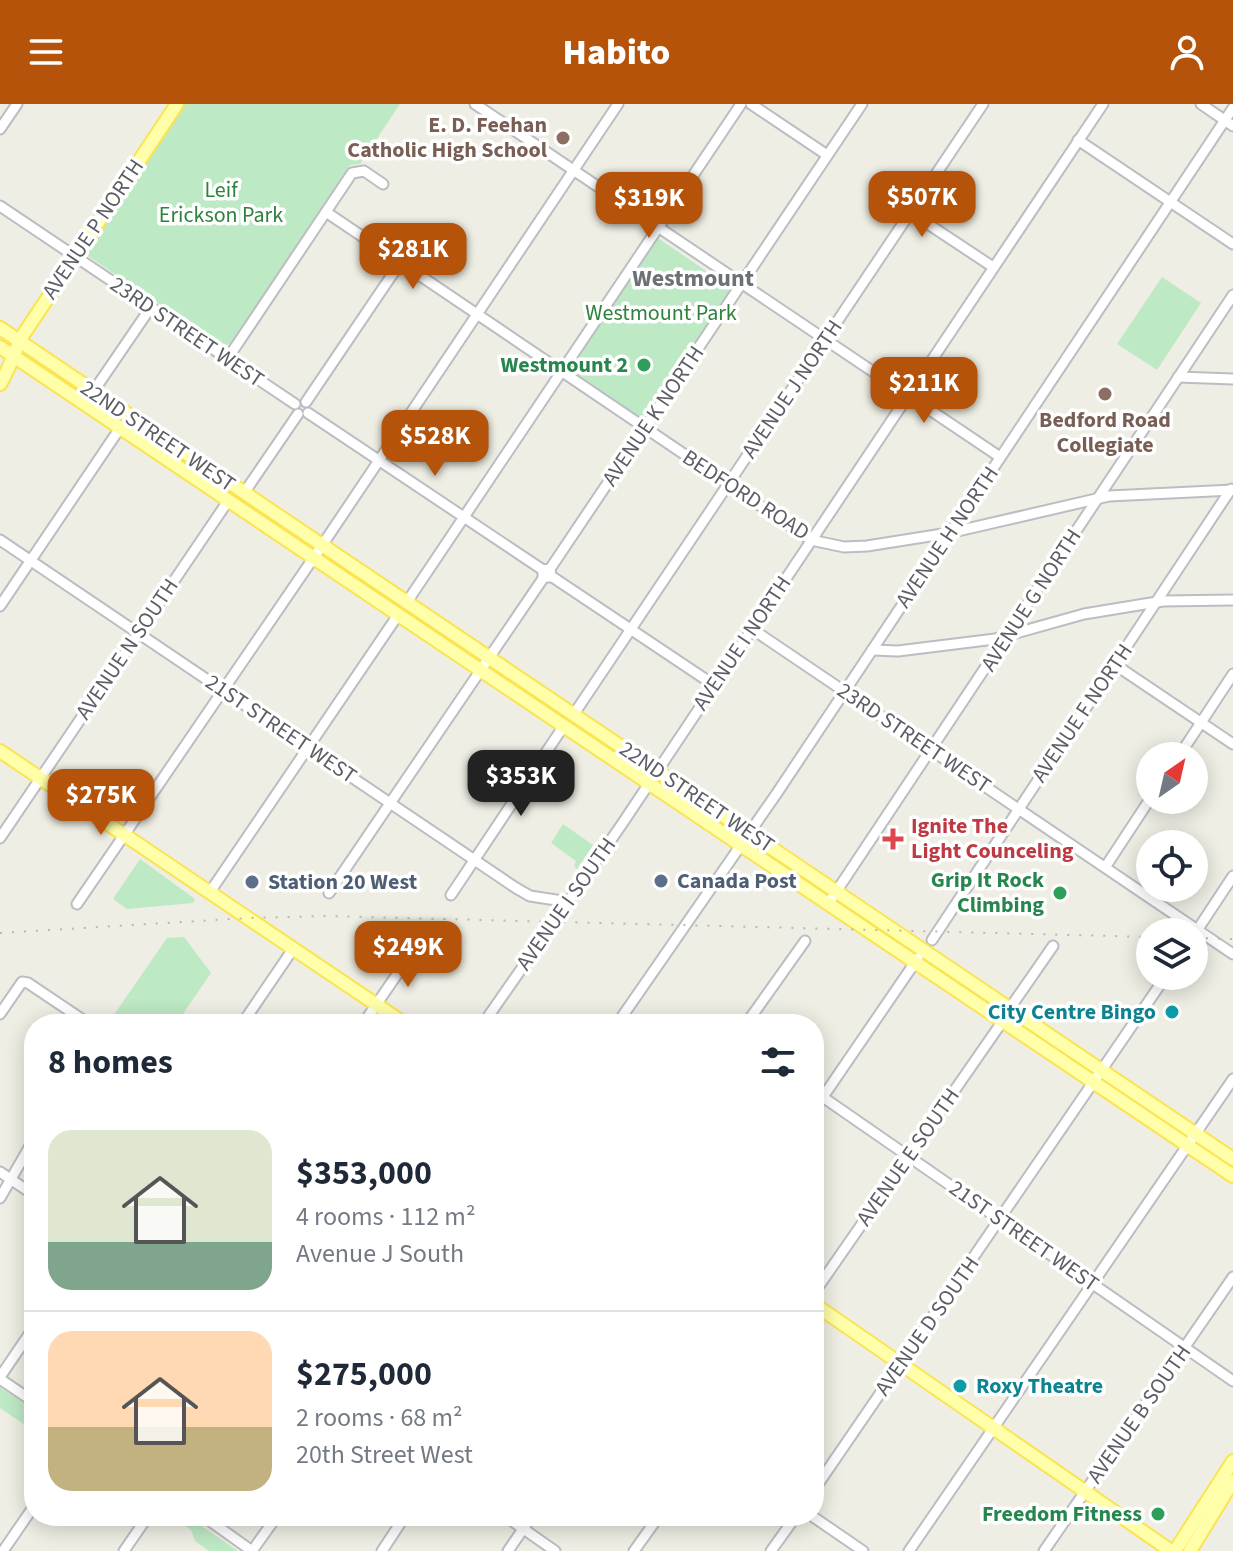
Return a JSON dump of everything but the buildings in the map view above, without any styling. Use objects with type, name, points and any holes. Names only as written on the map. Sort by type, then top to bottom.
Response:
[{"type":"main road","name":"AVENUE P NORTH","points":[[0,384],[11,367],[12,355],[19,342],[171,106]]},
{"type":"main road","name":"22ND STREET WEST","points":[[0,328],[244,493],[324,543],[837,891],[926,947],[1010,1008],[1233,1159]]},
{"type":"main road","name":"22ND STREET WEST","points":[[0,347],[1233,1176]]},
{"type":"main road","points":[[0,365],[12,355]]},
{"type":"main road","points":[[0,751],[390,1014]]},
{"type":"main road","points":[[824,1311],[1173,1551],[1233,1461]]},
{"type":"main road","points":[[1190,1551],[1233,1481]]},
{"type":"street","points":[[0,129],[17,104]]},
{"type":"street","points":[[475,104],[1000,457]]},
{"type":"street","points":[[77,904],[618,104]]},
{"type":"street","points":[[407,602],[741,104]]},
{"type":"street","points":[[751,104],[827,155]]},
{"type":"street","name":"AVENUE K NORTH","points":[[329,893],[862,104]]},
{"type":"street","name":"AVENUE J NORTH","points":[[574,714],[983,104]]},
{"type":"street","points":[[1201,104],[1229,123]]},
{"type":"street","points":[[1224,104],[1233,109]]},
{"type":"street","name":"AVENUE I NORTH","points":[[648,783],[909,395],[1078,140],[1097,106]]},
{"type":"street","name":"AVENUE H NORTH","points":[[624,1014],[750,832],[1171,202],[1229,123],[1233,109]]},
{"type":"street","points":[[1078,140],[1233,244]]},
{"type":"street","points":[[228,358],[352,173],[364,171],[383,184]]},
{"type":"street","name":"23RD STREET WEST","points":[[0,206],[714,685]]},
{"type":"street","name":"BEDFORD ROAD","points":[[326,212],[811,540],[844,547],[867,546],[949,533],[1098,498],[1232,489]]},
{"type":"street","points":[[910,212],[993,267]]},
{"type":"street","points":[[244,493],[400,263]]},
{"type":"street","name":"AVENUE G NORTH","points":[[828,904],[1233,295]]},
{"type":"street","points":[[93,392],[151,307]]},
{"type":"street","points":[[1178,377],[1233,379]]},
{"type":"street","points":[[0,606],[120,428]]},
{"type":"street","name":"AVENUE F NORTH","points":[[824,1086],[915,964],[1232,489]]},
{"type":"street","name":"AVENUE N SOUTH","points":[[0,838],[228,501]]},
{"type":"street","name":"21ST STREET WEST","points":[[0,540],[530,896],[569,902]]},
{"type":"street","points":[[872,650],[898,651],[1008,635],[1084,614],[1156,602],[1233,600]]},
{"type":"street","points":[[210,892],[398,615]]},
{"type":"street","name":"23RD STREET WEST","points":[[752,629],[1076,846],[1076,849],[1106,866],[1177,918]]},
{"type":"street","points":[[1114,664],[1233,744]]},
{"type":"street","points":[[1188,742],[1233,674]]},
{"type":"street","points":[[451,895],[563,727]]},
{"type":"street","name":"AVENUE I SOUTH","points":[[490,1014],[648,783]]},
{"type":"street","points":[[1106,866],[1140,814]]},
{"type":"street","points":[[1205,918],[1233,876]]},
{"type":"street","points":[[370,1014],[424,935]]},
{"type":"street","name":"23RD STREET WEST","points":[[1208,939],[1233,954]]},
{"type":"street","points":[[753,1014],[805,941]]},
{"type":"street","points":[[1010,1008],[1053,946]]},
{"type":"street","points":[[249,1014],[293,949]]},
{"type":"street","points":[[0,1014],[22,982],[74,1014]]},
{"type":"street","name":"AVENUE D SOUTH","points":[[824,1476],[1157,990]]},
{"type":"street","name":"AVENUE E SOUTH","points":[[824,1279],[1002,1022]]},
{"type":"street","points":[[909,1551],[1233,1079]]},
{"type":"street","name":"21ST STREET WEST","points":[[824,1098],[1233,1381]]},
{"type":"street","points":[[0,1198],[24,1158]]},
{"type":"street","points":[[0,1172],[24,1188]]},
{"type":"street","name":"AVENUE B SOUTH","points":[[1044,1551],[1233,1277]]},
{"type":"street","points":[[24,1342],[0,1378],[24,1395]]},
{"type":"street","points":[[3,1551],[24,1521]]},
{"type":"street","points":[[824,1524],[863,1551]]},
{"type":"street","points":[[124,1551],[141,1526]]},
{"type":"street","points":[[217,1526],[252,1551],[270,1526]]},
{"type":"street","points":[[382,1551],[398,1526]]},
{"type":"street","points":[[519,1526],[555,1551]]},
{"type":"street","points":[[508,1551],[525,1526]]},
{"type":"street","points":[[634,1551],[652,1526]]},
{"type":"street","points":[[771,1551],[789,1526]]},
{"type":"green space","name":"Leif Erickson Park","points":[[185,104],[400,104],[360,164],[350,165],[230,344],[221,346],[88,256],[86,250]]},
{"type":"green space","name":"Westmount Park","points":[[658,238],[731,288],[643,419],[570,369]]},
{"type":"green space","points":[[1162,277],[1201,303],[1157,370],[1117,344]]},
{"type":"green space","points":[[563,824],[593,845],[577,869],[574,866],[576,861],[551,843]]},
{"type":"green space","points":[[140,859],[195,899],[193,903],[127,909],[113,899]]},
{"type":"green space","points":[[184,937],[211,973],[183,1014],[115,1014],[167,938]]},
{"type":"green space","points":[[0,1387],[24,1403],[24,1424],[0,1408]]},
{"type":"green space","points":[[185,1526],[202,1526],[238,1551],[209,1551],[195,1541],[191,1530]]},
{"type":"railway","points":[[0,933],[326,916],[1136,937]]},
{"type":"railway","points":[[1208,938],[1233,939]]},
{"type":"place","name":"E. D. Feehan Catholic High School","points":[[563,138]]},
{"type":"place","name":"Westmount 2","points":[[644,365]]},
{"type":"place","name":"Bedford Road Collegiate","points":[[1105,394]]},
{"type":"place","name":"Ignite The Light Counceling","points":[[893,839]]},
{"type":"place","name":"Canada Post","points":[[661,881]]},
{"type":"place","name":"Station 20 West","points":[[252,882]]},
{"type":"place","name":"Grip It Rock Climbing","points":[[1060,893]]},
{"type":"place","name":"City Centre Bingo","points":[[1172,1012]]},
{"type":"place","name":"Roxy Theatre","points":[[960,1386]]},
{"type":"place","name":"Freedom Fitness","points":[[1158,1514]]},
{"type":"district","name":"Westmount","points":[[693,278]]}]
